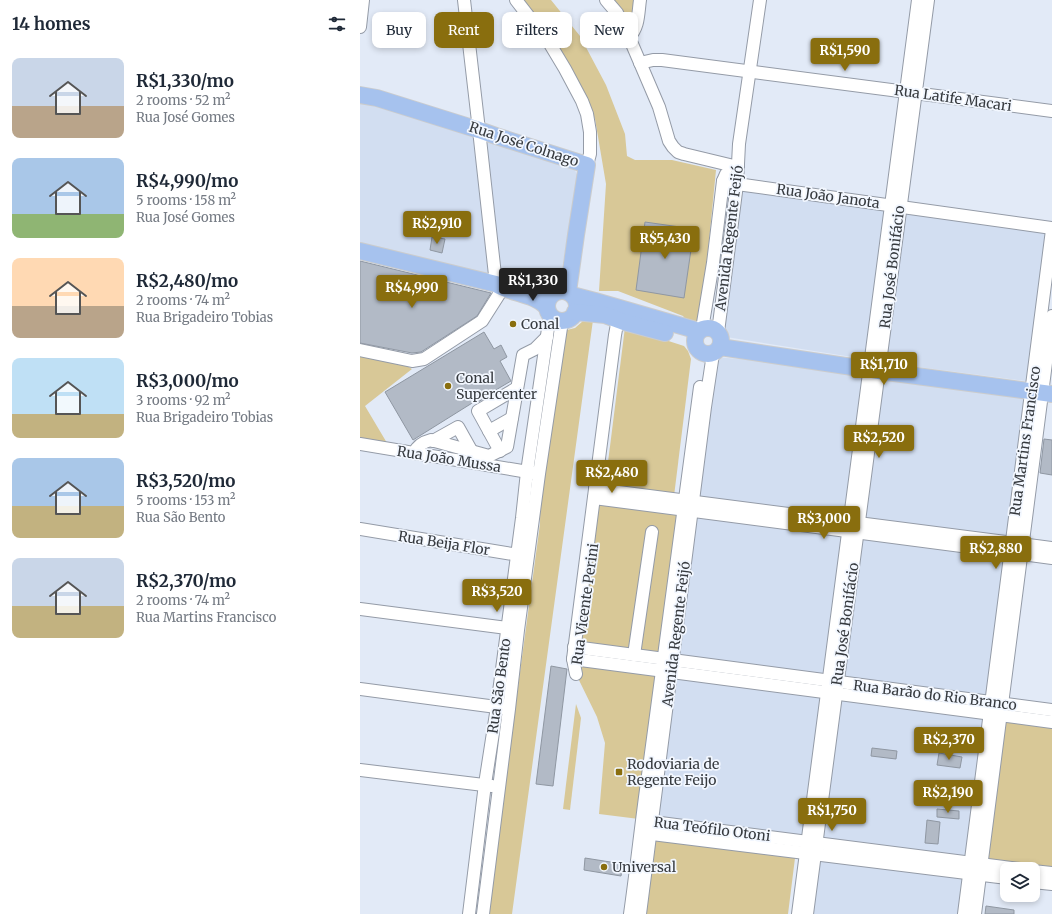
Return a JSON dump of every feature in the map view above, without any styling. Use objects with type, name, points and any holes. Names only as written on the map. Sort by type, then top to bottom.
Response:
[{"type":"main road","name":"Rua José Colnago","points":[[360,95],[377,98],[587,165],[570,294]]},
{"type":"main road","points":[[360,251],[499,286],[532,297],[539,301],[553,314],[570,318],[575,312],[576,303],[570,294]]},
{"type":"main road","points":[[553,314],[548,300],[554,293],[563,291],[622,315],[709,341],[875,366],[1042,388]]},
{"type":"main road","points":[[575,312],[622,315]]},
{"type":"street","points":[[360,27],[363,0]]},
{"type":"street","points":[[360,350],[412,361],[424,359],[482,321],[499,286],[464,0]]},
{"type":"street","points":[[516,0],[550,44],[582,101],[587,114],[590,132],[590,154],[587,165]]},
{"type":"street","points":[[606,0],[616,12]]},
{"type":"street","points":[[638,13],[640,0]]},
{"type":"street","name":"Avenida Regente Feijó","points":[[709,341],[726,264],[737,184],[734,166],[739,144],[760,0]]},
{"type":"street","name":"Rua José Bonifácio","points":[[806,914],[811,848],[910,93],[918,0]]},
{"type":"street","name":"Rua José Bonifácio","points":[[910,93],[928,0]]},
{"type":"street","points":[[634,48],[659,107],[669,141],[673,147],[678,152],[684,154],[734,166]]},
{"type":"street","name":"Rua Latife Macari","points":[[640,63],[653,60],[662,60],[1052,112]]},
{"type":"street","name":"Avenida Regente Feijó","points":[[640,914],[640,881],[646,827],[709,341],[713,262],[723,181],[734,166]]},
{"type":"street","name":"Rua João Janota","points":[[723,181],[1052,229]]},
{"type":"street","name":"Rua Martins Francisco","points":[[1042,388],[1052,229]]},
{"type":"street","points":[[713,262],[726,264]]},
{"type":"street","name":"Rua São Bento","points":[[523,555],[527,472],[546,338],[553,314]]},
{"type":"street","name":"Rua São Bento","points":[[469,914],[485,784],[497,707],[512,629],[523,555],[539,474],[553,314]]},
{"type":"street","name":"Rua Vicente Perini","points":[[576,654],[622,315]]},
{"type":"street","name":"Rua Martins Francisco","points":[[964,914],[975,869],[1024,491],[1042,388],[1052,316]]},
{"type":"street","points":[[414,453],[416,448],[426,441],[433,441],[489,456],[507,447],[523,355],[535,349],[546,338]]},
{"type":"street","points":[[500,451],[478,411],[517,388]]},
{"type":"street","points":[[489,431],[512,418]]},
{"type":"street","points":[[433,441],[458,427],[472,452]]},
{"type":"street","name":"Rua João Mussa","points":[[360,444],[539,474]]},
{"type":"street","points":[[597,494],[1016,549],[1052,558]]},
{"type":"street","name":"Rua Beija Flor","points":[[360,530],[523,555]]},
{"type":"street","points":[[634,655],[652,532]]},
{"type":"street","points":[[1016,549],[1052,548]]},
{"type":"street","points":[[360,608],[512,629]]},
{"type":"street","name":"Rua São Bento","points":[[484,914],[510,709],[512,629]]},
{"type":"street","name":"Rua Barão do Rio Branco","points":[[576,654],[634,655],[668,666]]},
{"type":"street","name":"Rua Barão do Rio Branco","points":[[576,654],[996,709],[1052,722]]},
{"type":"street","points":[[360,689],[510,709]]},
{"type":"street","name":"Rua Barão do Rio Branco","points":[[996,709],[1052,710]]},
{"type":"street","points":[[360,770],[485,784],[499,787]]},
{"type":"street","name":"Rua Teófilo Otoni","points":[[646,827],[975,869],[1000,869]]},
{"type":"street","points":[[479,835],[493,837]]},
{"type":"street","name":"Rua José Bonifácio","points":[[798,914],[811,848]]},
{"type":"street","name":"Rua Martins Francisco","points":[[975,869],[975,914]]},
{"type":"street","name":"Rua Teófilo Otoni","points":[[975,869],[1000,876]]},
{"type":"street","points":[[1040,872],[1052,873]]},
{"type":"street","name":"Avenida Regente Feijó","points":[[630,914],[640,881]]},
{"type":"street","points":[[1040,883],[1052,884]]},
{"type":"shaded area","points":[[524,0],[551,0],[561,12],[533,12]]},
{"type":"shaded area","points":[[611,0],[634,0],[633,12],[621,12]]},
{"type":"shaded area","points":[[572,26],[580,36],[580,48],[586,48],[606,85],[625,134],[627,156],[635,160],[672,160],[716,170],[701,323],[691,327],[683,316],[618,291],[599,291],[606,184],[595,119],[559,48],[572,48]]},
{"type":"shaded area","points":[[360,98],[475,130],[489,279],[360,246]]},
{"type":"shaded area","points":[[489,138],[571,162],[578,177],[558,291],[502,278],[485,144]]},
{"type":"shaded area","points":[[737,184],[891,205],[871,360],[720,336]]},
{"type":"shaded area","points":[[900,207],[1052,228],[1033,382],[880,362]]},
{"type":"shaded area","points":[[593,320],[512,914],[485,914],[502,805],[540,524],[541,437],[563,331],[575,328],[583,321]]},
{"type":"shaded area","points":[[625,327],[684,346],[691,359],[674,496],[605,486]]},
{"type":"shaded area","points":[[360,354],[407,366],[412,369],[365,406],[387,443],[360,439]]},
{"type":"shaded area","points":[[715,357],[870,370],[850,521],[693,501]]},
{"type":"shaded area","points":[[879,371],[1032,391],[1012,543],[858,523]]},
{"type":"shaded area","points":[[599,499],[683,510],[664,659],[579,648]]},
{"type":"shaded area","points":[[692,511],[848,531],[828,681],[673,660]]},
{"type":"shaded area","points":[[857,533],[1011,553],[991,703],[837,682]]},
{"type":"shaded area","points":[[578,660],[662,671],[639,819],[599,814],[605,743],[597,717],[576,674]]},
{"type":"shaded area","points":[[671,672],[827,692],[807,841],[652,821]]},
{"type":"shaded area","points":[[836,694],[990,714],[971,863],[816,842]]},
{"type":"shaded area","points":[[576,704],[581,718],[570,810],[563,809]]},
{"type":"shaded area","points":[[1001,718],[1052,725],[1052,868],[1040,866],[1040,862],[1006,862],[983,859]]},
{"type":"shaded area","points":[[655,840],[795,858],[788,914],[646,914]]},
{"type":"shaded area","points":[[814,854],[969,874],[964,914],[807,914]]},
{"type":"building","points":[[645,222],[694,229],[684,298],[636,290]]},
{"type":"building","points":[[432,237],[445,239],[442,253],[430,250]]},
{"type":"building","points":[[360,261],[491,293],[477,316],[421,352],[412,353],[360,343]]},
{"type":"building","name":"Conal Supercenter","points":[[484,332],[494,349],[501,345],[507,357],[500,361],[511,381],[478,402],[477,400],[413,440],[385,392]]},
{"type":"building","points":[[1044,439],[1052,440],[1052,475],[1040,473]]},
{"type":"building","points":[[551,666],[567,669],[553,786],[536,784]]},
{"type":"building","points":[[872,748],[897,751],[896,759],[871,756]]},
{"type":"building","points":[[939,753],[962,757],[960,768],[937,765]]},
{"type":"building","points":[[938,783],[955,785],[954,796],[937,795]]},
{"type":"building","points":[[937,809],[959,811],[959,819],[937,817]]},
{"type":"building","points":[[927,820],[940,822],[938,844],[925,843]]},
{"type":"building","name":"Universal","points":[[585,858],[623,864],[621,876],[584,870]]},
{"type":"building","points":[[986,906],[1014,910],[1014,914],[985,914]]},
{"type":"place","name":"Conal","points":[[513,324]]},
{"type":"place","name":"Conal Supercenter","points":[[448,386]]},
{"type":"place","name":"Rodoviaria de Regente Feijo","points":[[619,772]]},
{"type":"place","name":"Universal","points":[[604,867]]}]
